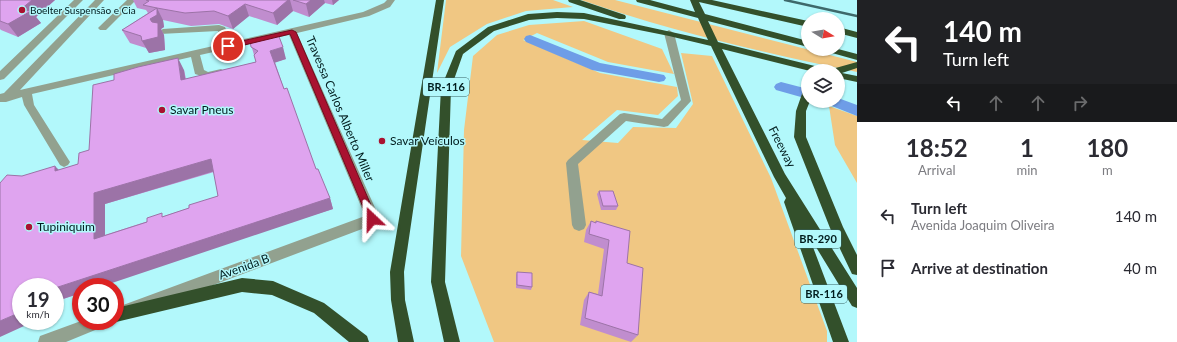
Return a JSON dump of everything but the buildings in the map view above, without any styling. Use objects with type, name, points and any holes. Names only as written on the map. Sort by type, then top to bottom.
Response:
[{"type":"highway","points":[[406,342],[398,300],[397,272],[440,0]]},
{"type":"highway","points":[[572,0],[669,33]]},
{"type":"highway","points":[[640,0],[801,42]]},
{"type":"highway","name":"Freeway","points":[[694,0],[731,79],[780,177],[857,301]]},
{"type":"highway","points":[[701,0],[801,22]]},
{"type":"highway","name":"BR-116","points":[[452,342],[438,282],[446,88],[459,52],[492,29],[528,17],[584,16],[669,33],[801,66]]},
{"type":"highway","points":[[845,32],[857,35]]},
{"type":"highway","points":[[845,54],[857,57]]},
{"type":"highway","points":[[845,68],[857,65]]},
{"type":"highway","points":[[802,108],[800,137],[837,228],[857,269]]},
{"type":"highway","name":"BR-116","points":[[780,177],[841,342]]},
{"type":"highway","points":[[124,313],[242,285],[273,288],[318,308],[361,342]]},
{"type":"street","points":[[0,77],[79,0]]},
{"type":"street","points":[[2,100],[100,0]]},
{"type":"street","points":[[103,28],[132,0]]},
{"type":"street","points":[[2,100],[26,93],[366,14],[387,5],[391,0]]},
{"type":"street","points":[[163,32],[219,28],[224,33],[228,46]]},
{"type":"street","name":"Travessa Carlos Alberto Miller","points":[[292,32],[372,219]]},
{"type":"street","points":[[579,224],[572,163],[624,118],[664,123],[686,101],[669,33]]},
{"type":"street","points":[[195,54],[199,72],[203,74],[208,75],[229,70]]},
{"type":"street","points":[[26,93],[29,105],[64,162]]},
{"type":"street","name":"Avenida B","points":[[124,312],[372,219]]},
{"type":"street","points":[[46,342],[77,330]]},
{"type":"shaded area","points":[[446,0],[553,0],[573,7],[526,11],[487,24],[450,47],[437,73]]},
{"type":"shaded area","points":[[581,0],[615,0],[801,48],[801,56],[834,56],[857,62],[857,72],[845,69],[845,64],[820,64],[787,57],[649,22]]},
{"type":"shaded area","points":[[584,21],[662,49],[674,74],[608,62],[537,33],[523,40],[600,73],[677,87],[678,96],[658,115],[617,110],[582,140],[618,143],[633,127],[676,128],[693,104],[681,53],[712,56],[771,178],[827,331],[827,342],[494,342],[461,256],[464,130],[473,56],[497,35],[529,25]]},
{"type":"shaded area","points":[[829,108],[835,108],[857,116],[857,183],[835,145]]},
{"type":"waterway","points":[[530,39],[597,67],[659,78]]},
{"type":"waterway","points":[[781,87],[801,92]]},
{"type":"waterway","points":[[845,106],[857,111]]},
{"type":"railway","points":[[785,0],[857,16]]},
{"type":"place","name":"Boelter Suspensão e Cia","points":[[22,10]]},
{"type":"place","name":"Savar Pneus","points":[[162,110]]},
{"type":"place","name":"Savar Veículos","points":[[382,141]]},
{"type":"place","name":"Tupiniquim","points":[[29,227]]},
{"type":"route","points":[[228,46],[292,32],[372,219]]}]
